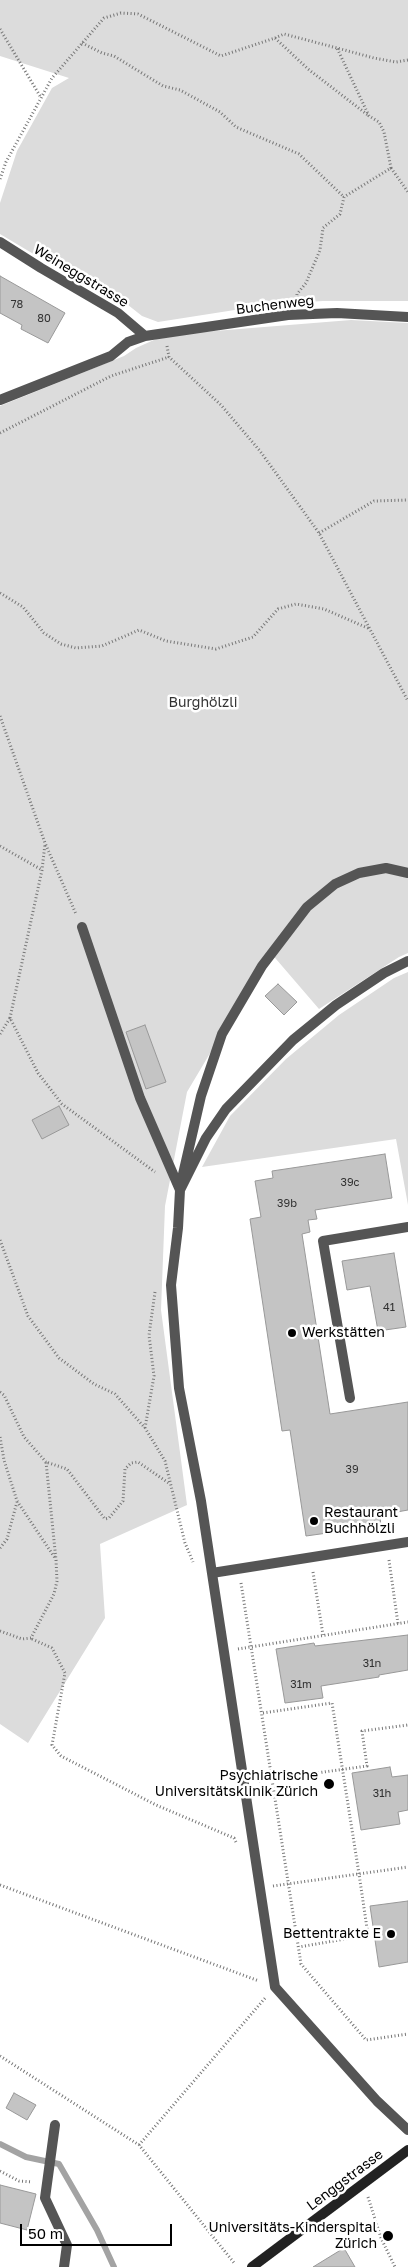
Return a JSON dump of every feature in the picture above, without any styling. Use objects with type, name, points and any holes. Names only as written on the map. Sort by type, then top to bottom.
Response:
[{"type":"street","name":"Weineggstrasse","points":[[0,242],[118,313],[146,336]]},
{"type":"street","name":"Buchenweg","points":[[146,336],[165,335],[288,315],[337,313],[408,317]]},
{"type":"street","points":[[0,400],[111,356],[128,342],[146,336]]},
{"type":"street","points":[[408,872],[386,868],[359,873],[335,884],[307,907],[262,966],[222,1034],[201,1096],[180,1190],[178,1228],[171,1285],[179,1388],[201,1501],[275,1987],[377,2101],[408,2130]]},
{"type":"street","points":[[82,927],[140,1098],[180,1190]]},
{"type":"street","points":[[180,1190],[206,1138],[221,1116],[264,1068],[336,1004],[384,973],[408,961]]},
{"type":"street","points":[[350,1398],[323,1241],[408,1227]]},
{"type":"street","points":[[212,1573],[238,1567],[408,1542]]},
{"type":"street","points":[[56,2125],[45,2198],[68,2245],[64,2267]]},
{"type":"street","name":"Lenggstrasse","points":[[252,2267],[408,2150]]},
{"type":"path","points":[[0,180],[6,162],[40,96],[52,78],[104,18],[121,13],[138,14],[221,56],[284,34],[374,58],[396,62],[408,60]]},
{"type":"path","points":[[0,29],[40,96]]},
{"type":"path","points":[[275,38],[308,69],[379,122],[384,132],[391,168],[408,192]]},
{"type":"path","points":[[82,43],[102,53],[114,56],[163,86],[180,90],[212,108],[236,127],[299,154],[344,197]]},
{"type":"path","points":[[337,48],[369,116]]},
{"type":"path","points":[[295,305],[297,294],[306,283],[320,250],[323,228],[340,214],[344,197],[391,168]]},
{"type":"path","points":[[165,335],[168,357],[221,405],[260,451],[319,533],[408,701]]},
{"type":"path","points":[[0,433],[111,376],[168,357]]},
{"type":"path","points":[[319,533],[374,501],[408,500]]},
{"type":"path","points":[[0,593],[23,607],[44,633],[61,644],[76,648],[102,646],[139,630],[166,641],[216,649],[253,637],[278,610],[296,604],[324,609],[370,629]]},
{"type":"path","points":[[0,716],[45,843],[82,927]]},
{"type":"path","points":[[0,1034],[10,1018],[42,870],[45,843]]},
{"type":"path","points":[[0,846],[42,870]]},
{"type":"path","points":[[10,1018],[38,1074],[62,1104],[157,1174]]},
{"type":"path","points":[[0,1240],[28,1316],[59,1358],[94,1384],[115,1394],[145,1428],[165,1461],[185,1543],[195,1566],[212,1573]]},
{"type":"path","points":[[0,1392],[4,1395],[24,1437],[46,1462],[67,1469],[105,1519],[109,1518],[123,1502],[125,1468],[131,1464],[138,1462],[170,1484]]},
{"type":"path","points":[[0,1437],[4,1460],[17,1502],[56,1560]]},
{"type":"path","points":[[32,1638],[54,1594],[57,1581],[46,1462]]},
{"type":"path","points":[[0,1548],[6,1538],[17,1502]]},
{"type":"path","points":[[386,1545],[398,1624]]},
{"type":"path","points":[[311,1556],[323,1635]]},
{"type":"path","points":[[238,1567],[253,1646],[272,1778],[300,1947],[301,1964],[366,2040],[408,2034]]},
{"type":"path","points":[[223,1651],[408,1622]]},
{"type":"path","points":[[0,1631],[22,1639],[32,1638],[52,1648],[65,1673],[52,1745],[60,1756],[156,1805],[234,1838],[245,1856],[255,1861]]},
{"type":"path","points":[[263,1713],[332,1703],[368,1935],[300,1947]]},
{"type":"path","points":[[244,1783],[367,1766],[362,1731],[408,1725]]},
{"type":"path","points":[[260,1888],[408,1867]]},
{"type":"path","points":[[0,1884],[275,1987],[139,2145]]},
{"type":"path","points":[[0,2056],[139,2145],[235,2264]]},
{"type":"path","points":[[0,2171],[19,2180],[46,2185]]},
{"type":"path","points":[[368,2196],[381,2238],[395,2267]]},
{"type":"green space","points":[[0,0],[408,0],[408,301],[323,301],[273,304],[158,322],[142,316],[123,301],[119,305],[0,234],[0,203],[17,151],[52,88],[69,78],[0,56]]},
{"type":"green space","name":"Burghölzli","points":[[351,320],[408,323],[408,953],[319,1009],[270,952],[187,1092],[165,1206],[161,1310],[187,1505],[100,1544],[105,1618],[28,1743],[0,1724],[0,406],[124,356],[136,348],[165,335]]},
{"type":"green space","points":[[408,972],[408,1205],[396,1139],[202,1167],[230,1116],[286,1059],[339,1015],[394,978]]},
{"type":"building","points":[[0,276],[65,313],[48,343],[21,329],[22,325],[0,313]]},
{"type":"building","points":[[278,984],[297,1002],[284,1015],[265,996]]},
{"type":"building","points":[[145,1025],[166,1082],[146,1089],[126,1032]]},
{"type":"building","points":[[59,1106],[69,1125],[42,1139],[32,1120]]},
{"type":"building","points":[[385,1154],[392,1198],[315,1210],[317,1219],[308,1220],[310,1232],[302,1234],[330,1414],[408,1402],[408,1510],[380,1515],[381,1528],[356,1532],[356,1529],[306,1536],[290,1430],[282,1431],[250,1219],[261,1217],[255,1181],[273,1178],[272,1171]]},
{"type":"building","points":[[394,1253],[406,1327],[378,1331],[370,1286],[347,1290],[342,1261]]},
{"type":"building","points":[[408,1635],[408,1670],[379,1675],[379,1677],[321,1686],[323,1698],[285,1703],[276,1649],[314,1643],[315,1646]]},
{"type":"building","points":[[390,1767],[392,1777],[408,1775],[408,1810],[398,1812],[400,1824],[361,1830],[352,1773]]},
{"type":"building","name":"Bettentrakte E","points":[[408,1901],[408,1962],[379,1967],[370,1906]]},
{"type":"building","points":[[14,2093],[36,2105],[27,2120],[6,2108]]},
{"type":"building","points":[[0,2185],[36,2194],[27,2230],[0,2223]]},
{"type":"building","points":[[344,2248],[355,2267],[313,2267]]},
{"type":"waterway","points":[[0,2144],[26,2157],[59,2164],[97,2230],[114,2267]]},
{"type":"place","name":"Werkstätten","points":[[292,1333]]},
{"type":"place","name":"Restaurant Buchhölzli","points":[[314,1521]]},
{"type":"place","name":"Psychiatrische Universitätsklinik Zürich","points":[[329,1784]]},
{"type":"place","name":"Bettentrakte E","points":[[391,1934]]},
{"type":"place","name":"Universitäts-Kinderspital Zürich","points":[[388,2236]]}]
